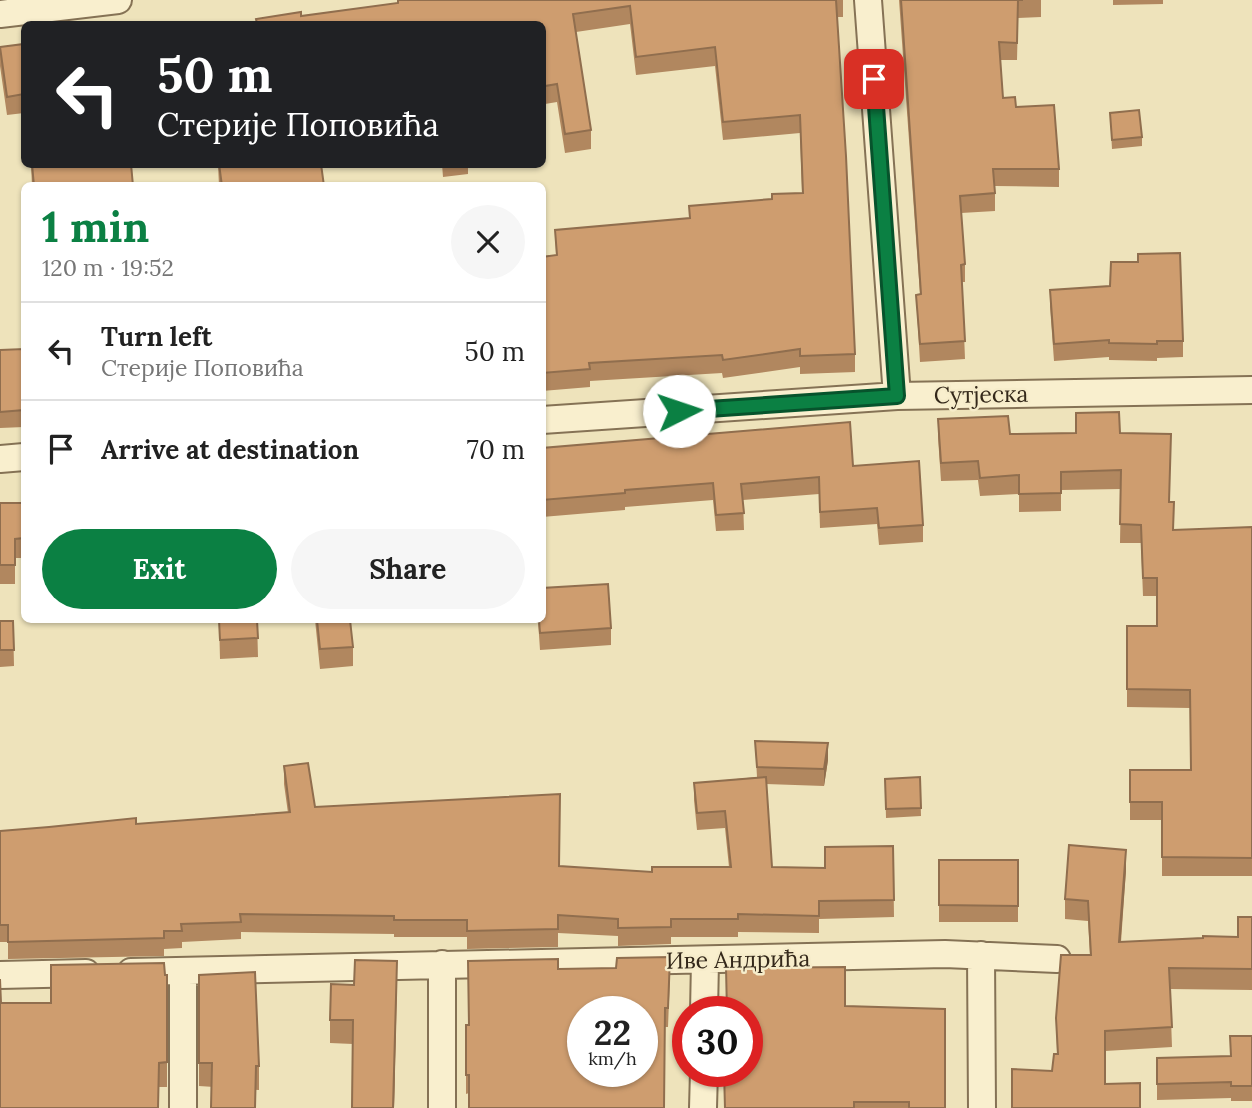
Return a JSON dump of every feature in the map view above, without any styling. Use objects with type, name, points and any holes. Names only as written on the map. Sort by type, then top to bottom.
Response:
[{"type":"street","points":[[0,15],[118,0]]},
{"type":"street","points":[[868,0],[897,396]]},
{"type":"street","name":"Сутјеска","points":[[546,421],[897,396],[1252,390]]},
{"type":"street","points":[[0,458],[21,457]]},
{"type":"street","name":"Иве Андрића","points":[[0,975],[945,954],[1057,959]]},
{"type":"street","points":[[981,956],[982,1108]]},
{"type":"street","points":[[704,996],[705,961]]},
{"type":"street","points":[[442,964],[442,1108]]},
{"type":"street","points":[[183,971],[183,1108]]},
{"type":"street","points":[[703,1108],[704,1087]]},
{"type":"building","points":[[398,0],[836,0],[855,354],[800,356],[800,349],[723,360],[722,355],[589,363],[590,369],[546,373],[546,256],[557,255],[555,230],[690,218],[689,206],[772,199],[772,194],[803,193],[800,115],[723,122],[715,47],[636,57],[630,6],[573,14],[591,130],[565,134],[557,84],[546,86],[546,21],[256,19],[398,3]]},
{"type":"building","points":[[901,0],[1018,0],[1017,43],[999,42],[1003,98],[1015,97],[1016,107],[1054,105],[1059,169],[993,169],[995,193],[960,196],[965,264],[961,265],[965,341],[920,344],[916,295],[921,294]]},
{"type":"building","points":[[21,44],[21,95],[7,97],[0,47]]},
{"type":"building","points":[[1139,110],[1142,137],[1112,140],[1110,113]]},
{"type":"building","points":[[32,168],[131,168],[133,182],[34,182]]},
{"type":"building","points":[[220,168],[322,168],[323,182],[221,182]]},
{"type":"building","points":[[1180,253],[1183,341],[1157,341],[1157,344],[1109,343],[1109,340],[1054,344],[1050,290],[1110,286],[1111,262],[1138,262],[1138,254]]},
{"type":"building","points":[[21,349],[21,410],[0,412],[0,350]]},
{"type":"building","points":[[1119,412],[1120,433],[1171,434],[1169,502],[1174,502],[1173,530],[1252,527],[1252,858],[1162,857],[1162,802],[1130,802],[1130,770],[1191,770],[1190,690],[1127,689],[1127,626],[1157,626],[1157,578],[1143,578],[1141,525],[1120,524],[1121,470],[1061,472],[1061,493],[1019,494],[1019,475],[980,478],[978,461],[941,463],[938,419],[1008,416],[1010,434],[1076,433],[1076,413]]},
{"type":"building","points":[[850,422],[853,466],[919,461],[923,525],[879,528],[877,508],[820,512],[819,477],[741,484],[744,513],[716,515],[713,483],[546,500],[546,448]]},
{"type":"building","points":[[0,503],[21,503],[21,538],[15,539],[15,565],[0,565]]},
{"type":"building","points":[[608,584],[611,628],[540,633],[539,623],[546,623],[546,588]]},
{"type":"building","points":[[0,621],[13,621],[14,650],[0,650]]},
{"type":"building","points":[[219,623],[257,623],[258,638],[220,640]]},
{"type":"building","points":[[317,623],[350,623],[353,647],[320,649]]},
{"type":"building","points":[[755,741],[828,743],[824,769],[757,767]]},
{"type":"building","points":[[308,763],[315,807],[560,794],[559,866],[652,872],[652,867],[731,867],[725,811],[697,813],[694,783],[766,777],[772,867],[825,868],[825,847],[893,846],[894,900],[819,901],[819,916],[738,914],[738,919],[671,919],[671,927],[618,928],[618,919],[558,915],[558,929],[467,931],[467,920],[240,914],[241,922],[181,924],[182,931],[164,931],[164,938],[8,942],[8,925],[0,925],[0,831],[136,818],[136,824],[290,812],[284,766]]},
{"type":"building","points":[[920,777],[921,808],[886,809],[885,779]]},
{"type":"building","points":[[1069,845],[1126,850],[1119,942],[1203,936],[1238,937],[1238,917],[1252,917],[1252,969],[1169,968],[1172,1027],[1105,1031],[1105,1084],[1140,1083],[1140,1108],[1012,1108],[1012,1069],[1052,1071],[1054,1054],[1058,1054],[1056,1018],[1061,955],[1091,955],[1088,901],[1065,899]]},
{"type":"building","points":[[939,860],[1018,860],[1018,906],[939,905]]},
{"type":"building","points":[[670,957],[668,1008],[665,1008],[664,1108],[469,1108],[469,1075],[466,1075],[466,1025],[469,1025],[468,961],[558,959],[558,969],[616,968],[617,958]]},
{"type":"building","points":[[355,960],[397,961],[393,1108],[352,1108],[353,1020],[330,1020],[331,984],[354,985]]},
{"type":"building","points":[[164,963],[167,975],[167,1062],[159,1063],[158,1108],[0,1108],[0,979],[1,1003],[51,1003],[51,965]]},
{"type":"building","points":[[845,967],[845,1006],[945,1009],[945,1108],[909,1108],[909,1102],[854,1102],[854,1108],[725,1108],[724,1087],[763,1087],[763,996],[727,996],[726,968]]},
{"type":"building","points":[[255,972],[259,1066],[256,1066],[255,1108],[211,1108],[212,1063],[199,1063],[199,975]]},
{"type":"building","points":[[1230,1036],[1252,1036],[1252,1086],[1231,1086],[1231,1082],[1157,1084],[1157,1058],[1231,1056]]},
{"type":"route","points":[[679,411],[897,396],[874,79]]}]
